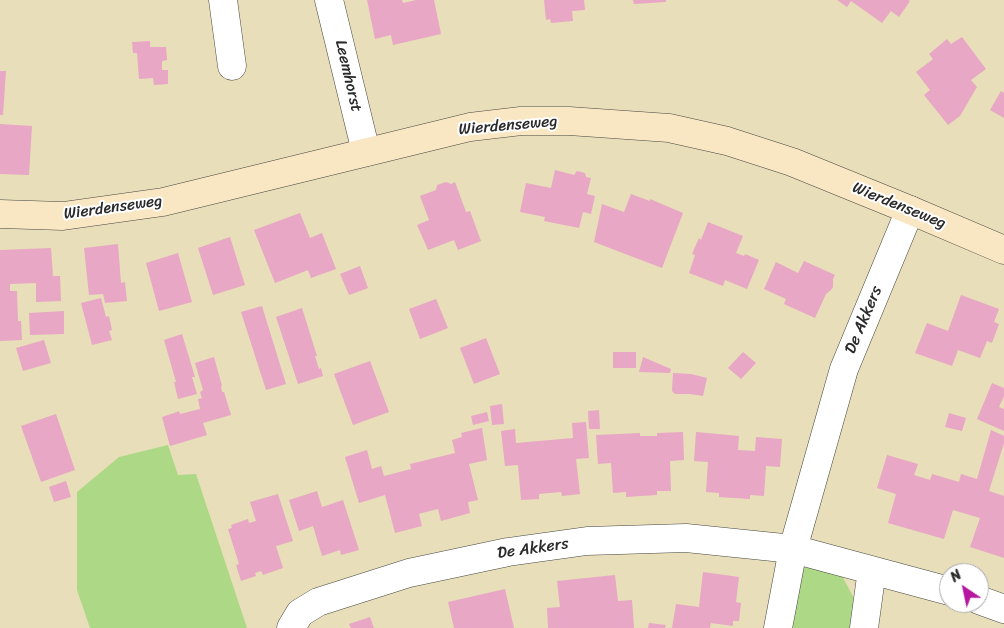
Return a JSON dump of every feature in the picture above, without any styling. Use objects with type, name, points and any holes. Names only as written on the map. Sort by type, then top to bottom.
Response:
[{"type":"main road","name":"Wierdenseweg","points":[[0,214],[63,216],[163,202],[470,126],[569,121],[669,128],[726,141],[792,162],[1004,250]]},
{"type":"street","points":[[223,0],[232,66]]},
{"type":"street","name":"Leemhorst","points":[[329,0],[366,152]]},
{"type":"street","name":"De Akkers","points":[[778,628],[793,549],[844,369],[910,210]]},
{"type":"street","name":"De Akkers","points":[[291,628],[300,613],[318,602],[409,573],[508,552],[587,541],[686,538],[793,549],[939,588]]},
{"type":"street","points":[[864,628],[872,570]]},
{"type":"street","points":[[989,604],[1004,609]]},
{"type":"green space","points":[[168,445],[178,475],[196,474],[247,628],[90,628],[77,590],[77,492],[119,457]]},
{"type":"green space","points":[[790,565],[840,572],[856,602],[852,628],[778,628]]},
{"type":"building","points":[[367,0],[402,0],[403,3],[416,0],[434,0],[441,34],[393,45],[391,35],[375,39]]},
{"type":"building","points":[[544,0],[584,0],[585,10],[572,11],[573,21],[551,23],[550,19],[546,20]]},
{"type":"building","points":[[633,0],[666,0],[666,2],[634,4]]},
{"type":"building","points":[[837,0],[910,1],[899,17],[891,11],[882,23],[851,1],[847,7]]},
{"type":"building","points":[[962,37],[986,69],[971,80],[977,87],[960,116],[948,125],[924,95],[930,90],[916,72],[933,59],[929,54],[947,39],[951,44]]},
{"type":"building","points":[[150,41],[150,47],[166,47],[167,60],[162,61],[162,70],[168,70],[168,84],[154,85],[153,78],[139,79],[137,53],[133,53],[132,42]]},
{"type":"building","points":[[0,71],[6,71],[3,115],[0,115]]},
{"type":"building","points":[[1001,91],[1004,93],[1004,118],[990,110]]},
{"type":"building","points":[[0,124],[32,126],[29,175],[0,174]]},
{"type":"building","points":[[555,170],[574,175],[577,171],[585,173],[586,177],[591,178],[587,194],[595,196],[591,214],[583,212],[579,228],[544,221],[545,217],[520,212],[526,183],[551,188]]},
{"type":"building","points":[[446,182],[451,184],[455,182],[466,212],[470,211],[481,241],[458,250],[454,240],[428,250],[417,225],[429,220],[420,196],[436,190],[437,185]]},
{"type":"building","points":[[631,194],[650,201],[650,199],[683,213],[662,268],[594,242],[602,204],[624,212]]},
{"type":"building","points":[[300,213],[310,238],[322,233],[336,269],[311,278],[308,270],[275,283],[254,230]]},
{"type":"building","points":[[708,222],[743,236],[736,253],[744,256],[745,254],[759,260],[747,289],[725,280],[723,286],[689,273],[695,255],[692,254],[699,238],[701,240]]},
{"type":"building","points":[[230,237],[245,285],[213,295],[198,248]]},
{"type":"building","points":[[118,244],[121,283],[125,282],[127,301],[105,303],[103,294],[89,295],[84,248]]},
{"type":"building","points":[[51,248],[53,276],[60,276],[61,301],[36,302],[36,283],[10,284],[10,291],[17,291],[18,321],[21,321],[22,340],[0,341],[0,250]]},
{"type":"building","points":[[178,253],[192,302],[159,311],[146,263]]},
{"type":"building","points":[[804,261],[835,275],[833,287],[826,294],[815,318],[784,304],[786,299],[764,289],[776,262],[798,273]]},
{"type":"building","points":[[360,266],[368,288],[349,295],[340,274]]},
{"type":"building","points":[[961,295],[999,309],[994,322],[999,324],[992,343],[987,341],[980,358],[958,350],[952,366],[915,353],[927,323],[948,331]]},
{"type":"building","points":[[101,298],[106,317],[109,316],[112,330],[109,331],[112,340],[92,345],[81,303]]},
{"type":"building","points":[[436,299],[448,328],[420,339],[409,309]]},
{"type":"building","points":[[262,306],[286,384],[266,390],[241,312]]},
{"type":"building","points":[[302,308],[317,356],[315,356],[319,369],[321,368],[323,376],[298,384],[276,317]]},
{"type":"building","points":[[64,311],[64,334],[30,335],[29,313]]},
{"type":"building","points":[[182,334],[195,377],[192,377],[197,394],[178,399],[174,382],[176,382],[164,340]]},
{"type":"building","points":[[486,338],[500,374],[474,384],[460,348]]},
{"type":"building","points":[[44,340],[51,363],[23,371],[16,348]]},
{"type":"building","points":[[613,352],[636,352],[636,368],[613,368]]},
{"type":"building","points":[[743,352],[756,363],[741,379],[728,368]]},
{"type":"building","points":[[214,357],[222,392],[224,392],[231,415],[203,423],[207,435],[170,446],[162,417],[179,411],[180,414],[200,409],[198,399],[202,398],[200,392],[203,390],[195,363]]},
{"type":"building","points":[[643,357],[671,369],[670,373],[639,372]]},
{"type":"building","points":[[370,361],[389,412],[353,425],[334,374]]},
{"type":"building","points":[[673,373],[691,374],[707,378],[703,396],[675,394],[672,391]]},
{"type":"building","points":[[992,383],[1004,388],[1004,396],[999,407],[1004,409],[1004,431],[977,419]]},
{"type":"building","points":[[502,404],[504,424],[492,425],[490,406]]},
{"type":"building","points":[[599,410],[600,429],[589,429],[588,411]]},
{"type":"building","points":[[487,412],[489,421],[473,425],[471,416]]},
{"type":"building","points":[[949,413],[966,418],[962,431],[945,427]]},
{"type":"building","points":[[56,414],[75,470],[41,482],[21,426]]},
{"type":"building","points":[[586,422],[589,458],[576,459],[580,494],[562,496],[561,492],[539,494],[539,499],[521,500],[518,465],[505,466],[501,431],[515,429],[516,443],[573,438],[572,423]]},
{"type":"building","points":[[482,428],[487,460],[469,464],[478,500],[468,502],[470,513],[441,521],[438,509],[422,513],[419,514],[422,526],[395,533],[385,495],[359,503],[345,457],[367,450],[372,469],[381,466],[384,476],[411,469],[410,464],[455,453],[452,440],[462,437],[461,433]]},
{"type":"building","points":[[991,430],[1004,436],[1004,443],[989,491],[1004,496],[1004,558],[970,547],[980,518],[953,510],[944,539],[888,523],[896,494],[877,488],[887,455],[918,464],[914,475],[930,480],[932,474],[959,482],[961,474],[977,479]]},
{"type":"building","points":[[683,432],[684,460],[670,461],[671,491],[657,491],[657,495],[626,497],[626,492],[613,493],[611,463],[598,464],[596,435],[640,433],[640,436],[657,436],[657,433]]},
{"type":"building","points":[[696,432],[739,436],[738,450],[755,451],[756,437],[782,439],[780,467],[766,466],[764,496],[750,495],[750,499],[719,497],[719,493],[706,492],[708,462],[694,461]]},
{"type":"building","points":[[66,481],[71,497],[54,502],[49,487]]},
{"type":"building","points":[[317,491],[322,507],[343,500],[359,550],[341,555],[340,550],[322,556],[313,526],[299,531],[289,500]]},
{"type":"building","points":[[278,494],[293,541],[276,546],[283,568],[263,575],[261,571],[255,573],[256,576],[241,581],[236,565],[239,564],[228,529],[232,528],[231,525],[248,519],[249,523],[256,521],[250,502]]},
{"type":"building","points":[[703,572],[739,577],[736,602],[741,603],[739,621],[733,621],[733,626],[711,623],[710,628],[672,628],[676,604],[699,607]]},
{"type":"building","points":[[615,575],[618,601],[632,600],[634,628],[548,628],[547,608],[560,607],[557,581]]},
{"type":"building","points":[[505,589],[514,628],[454,628],[448,602]]},
{"type":"building","points":[[370,617],[374,628],[351,628],[349,624]]},
{"type":"building","points":[[649,623],[666,625],[665,628],[648,628]]}]
